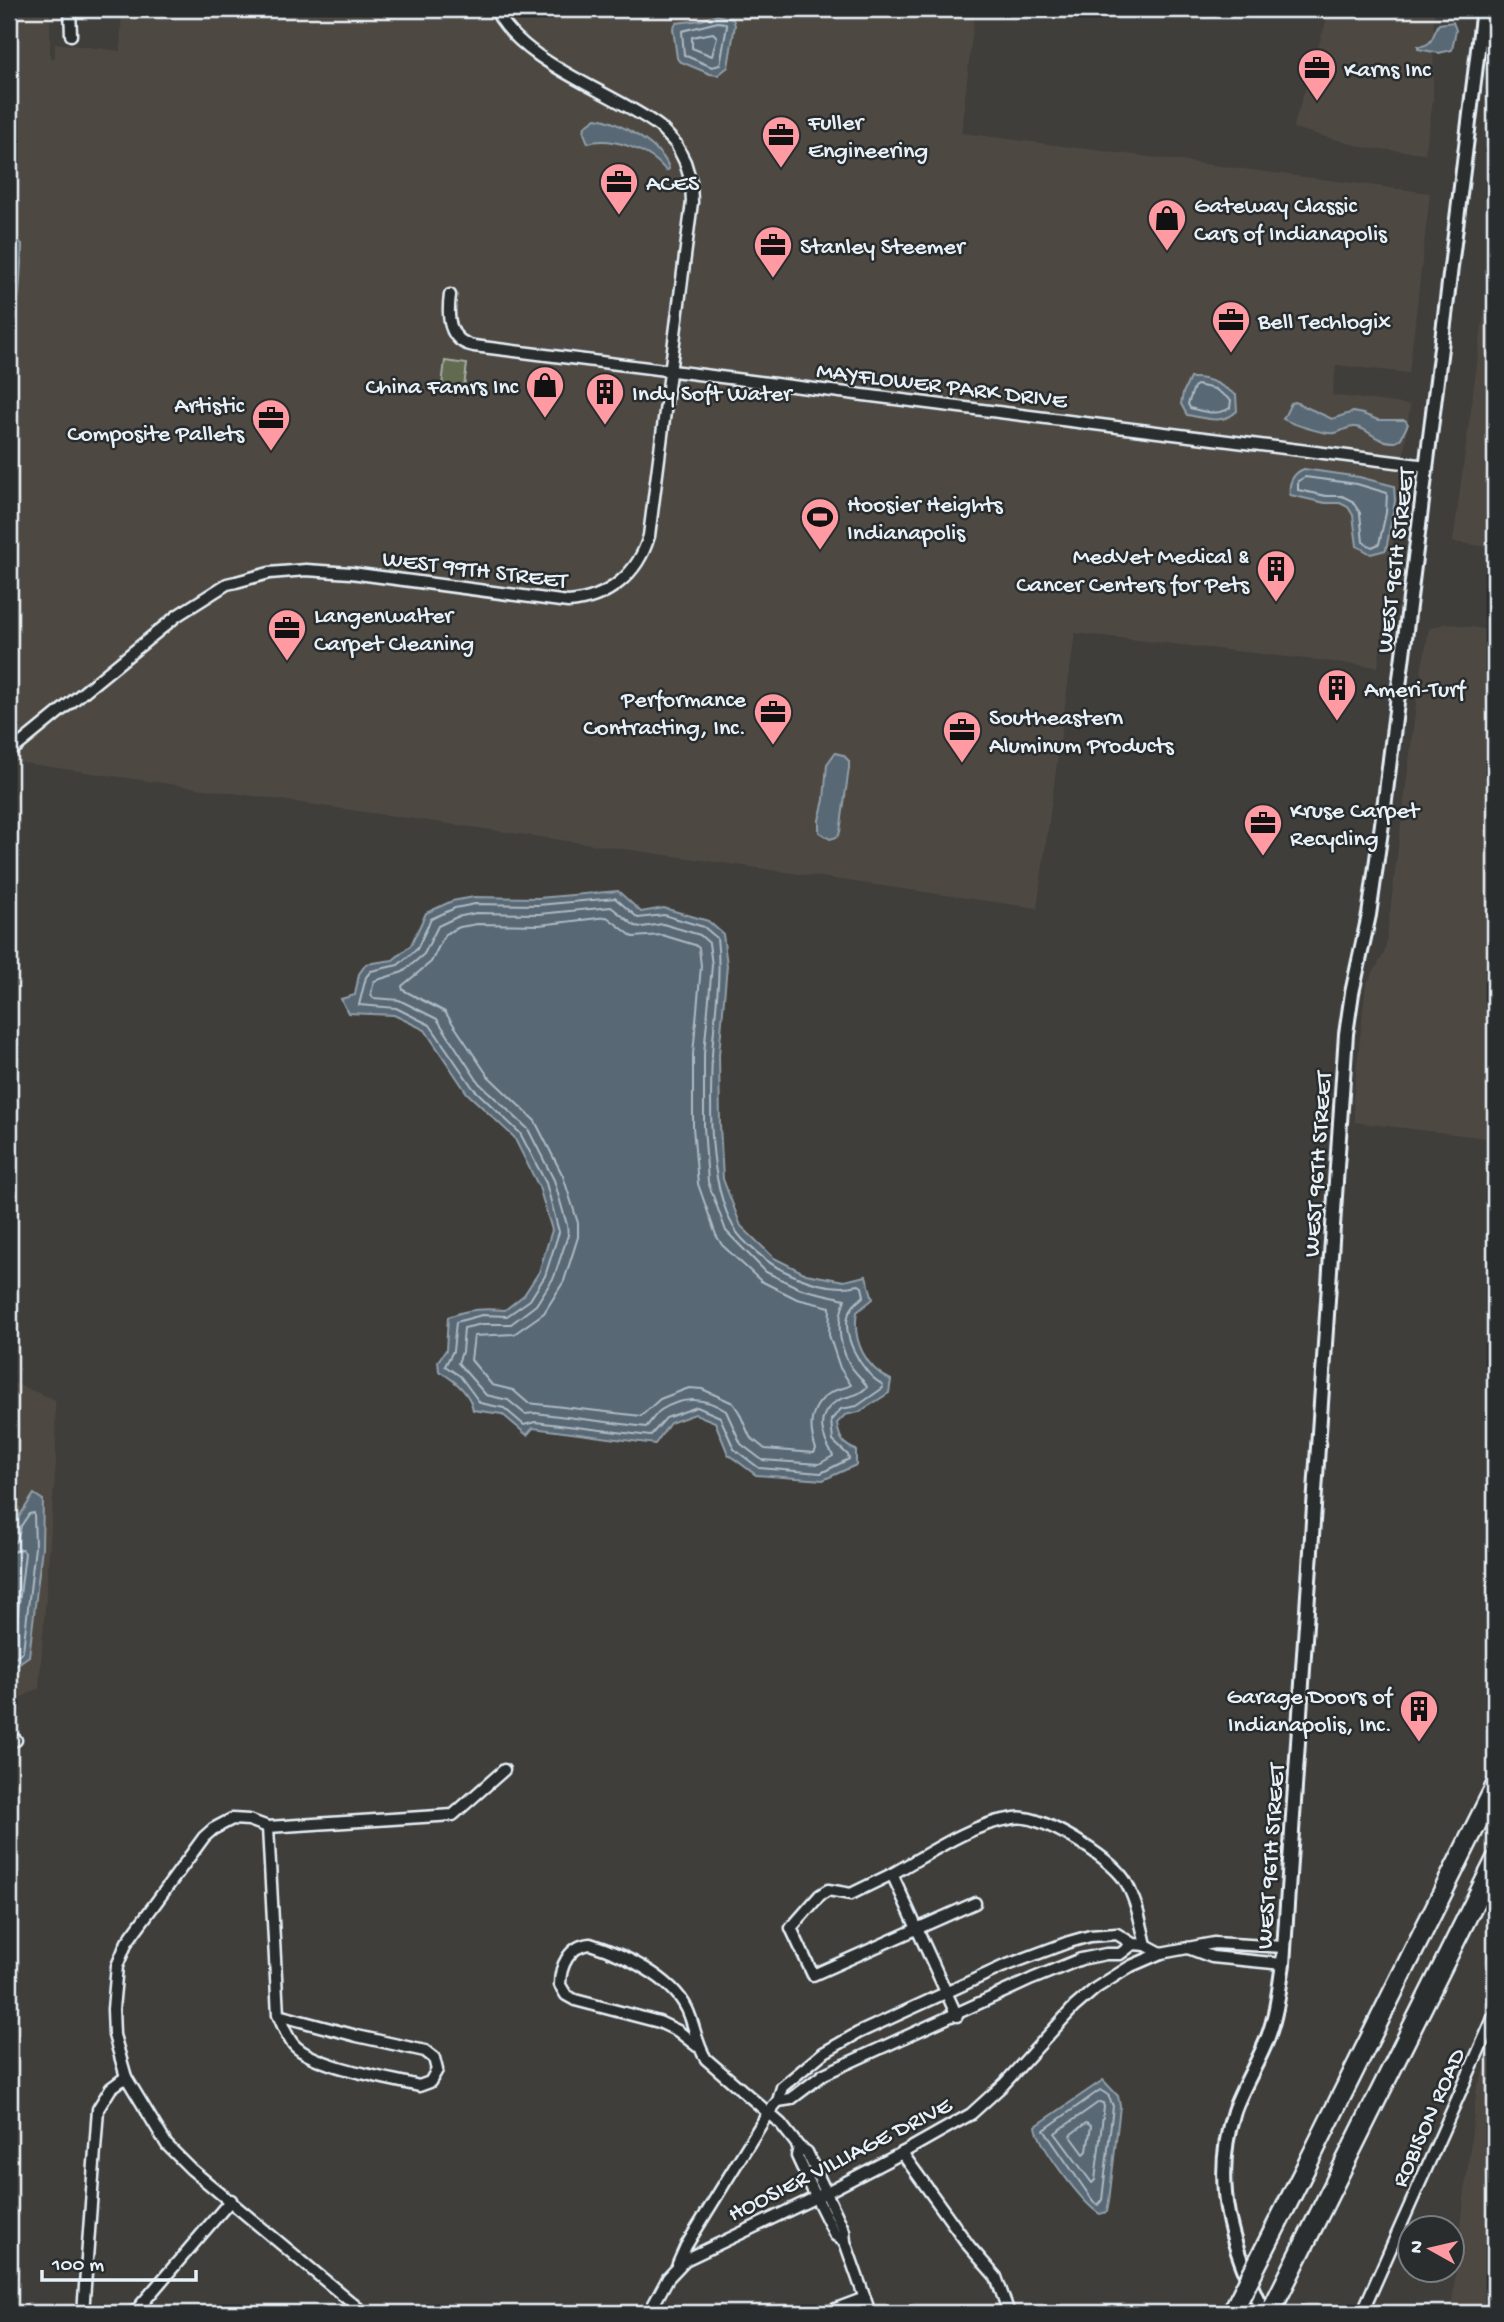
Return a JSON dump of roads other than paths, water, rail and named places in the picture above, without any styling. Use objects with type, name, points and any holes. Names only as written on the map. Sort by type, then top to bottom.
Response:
[{"type":"highway","points":[[1232,2313],[1495,1787]]},
{"type":"highway","points":[[1270,2313],[1495,1861]]},
{"type":"street","points":[[70,9],[71,35]]},
{"type":"street","name":"WEST 99TH STREET","points":[[9,753],[178,615],[227,584],[269,573],[306,570],[351,573],[561,602],[585,600],[613,588],[640,559],[649,536],[671,370],[692,202],[689,172],[670,137],[650,119],[544,59],[511,33],[495,9]]},
{"type":"street","name":"WEST 96TH STREET","points":[[1264,2313],[1235,2246],[1226,2212],[1223,2183],[1226,2145],[1234,2110],[1268,2038],[1278,2004],[1283,1964],[1346,1034],[1372,898],[1483,9]]},
{"type":"street","name":"MAYFLOWER PARK DRIVE","points":[[450,295],[450,324],[455,336],[467,344],[1427,466]]},
{"type":"street","points":[[363,2313],[191,2169],[167,2145],[127,2077],[114,2035],[113,2009],[117,1966],[127,1942],[213,1829],[232,1819],[250,1820],[268,1827],[453,1815],[504,1770]]},
{"type":"street","points":[[975,1903],[813,1975],[791,1928],[820,1895],[828,1890],[851,1894],[964,1834],[1005,1819],[1025,1818],[1050,1827],[1101,1855],[1126,1881],[1138,1910],[1146,1945]]},
{"type":"street","points":[[268,1827],[278,2015],[285,2032],[295,2045],[314,2060],[419,2086],[430,2082],[437,2070],[434,2058],[425,2051],[278,2015]]},
{"type":"street","points":[[892,1874],[957,2016]]},
{"type":"street","points":[[675,2269],[686,2246],[778,2101],[782,2087],[823,2053],[858,2032],[1002,1968],[1069,1942],[1090,1936],[1117,1934],[1133,1944],[1146,1945],[1161,1953]]},
{"type":"street","name":"HOOSIER VILLIAGE DRIVE","points":[[649,2313],[667,2278],[697,2253],[827,2192],[971,2113],[992,2097],[1074,2007],[1096,1988],[1131,1966],[1161,1953],[1214,1943],[1284,1947]]},
{"type":"street","points":[[697,2046],[685,2005],[671,1988],[652,1973],[590,1944],[575,1948],[565,1961],[561,1968],[560,1985],[570,1998],[659,2022],[678,2031],[697,2046],[710,2064],[781,2124],[799,2147],[807,2152],[844,2231],[845,2242],[870,2313]]},
{"type":"street","points":[[778,2101],[792,2099],[824,2074],[957,2016],[1032,1979],[1081,1959],[1120,1954],[1133,1944]]},
{"type":"street","name":"HOOSIER VILLIAGE DRIVE","points":[[1188,1948],[1212,1957],[1283,1964]]},
{"type":"street","name":"ROBISON ROAD","points":[[1362,2313],[1495,2014]]},
{"type":"street","points":[[83,2313],[97,2109],[111,2088],[127,2077]]},
{"type":"street","points":[[799,2147],[797,2156],[816,2197],[835,2235],[845,2242]]},
{"type":"street","points":[[902,2153],[969,2246],[996,2277],[1009,2313]]},
{"type":"street","points":[[134,2313],[231,2200]]},
{"type":"street","points":[[825,2313],[864,2298]]},
{"type":"water","points":[[717,15],[733,19],[735,25],[728,67],[718,75],[679,61],[673,28],[676,23]]},
{"type":"water","points":[[1453,22],[1456,30],[1452,50],[1439,53],[1418,49],[1418,46],[1430,42],[1439,24]]},
{"type":"water","points":[[596,118],[616,124],[639,136],[659,152],[669,169],[666,171],[651,157],[631,147],[598,141],[588,143],[584,133],[585,126]]},
{"type":"water","points":[[17,240],[22,244],[19,294],[9,330],[9,242]]},
{"type":"water","points":[[1190,378],[1209,380],[1236,395],[1237,411],[1220,419],[1187,415],[1181,404]]},
{"type":"water","points":[[1295,402],[1332,419],[1353,412],[1378,420],[1405,420],[1408,424],[1396,442],[1382,440],[1356,427],[1335,433],[1324,432],[1283,419],[1291,403]]},
{"type":"water","points":[[1304,469],[1359,477],[1394,486],[1395,501],[1386,550],[1371,554],[1357,546],[1353,515],[1348,507],[1340,503],[1325,503],[1290,495],[1292,479]]},
{"type":"water","points":[[835,753],[843,755],[849,761],[849,768],[840,832],[837,837],[830,839],[819,832],[819,820],[824,800],[827,764]]},
{"type":"water","points":[[618,891],[641,912],[664,908],[708,921],[723,934],[727,965],[719,1055],[723,1179],[741,1226],[774,1258],[806,1274],[844,1281],[866,1276],[873,1299],[857,1312],[857,1333],[867,1361],[891,1380],[889,1393],[859,1412],[845,1415],[837,1423],[842,1440],[856,1450],[856,1465],[823,1480],[756,1475],[728,1454],[715,1422],[695,1414],[670,1423],[655,1444],[533,1428],[527,1435],[502,1414],[473,1410],[465,1392],[439,1371],[438,1361],[446,1350],[448,1317],[476,1310],[505,1310],[524,1295],[539,1272],[552,1230],[539,1187],[514,1137],[467,1093],[425,1030],[394,1015],[348,1013],[341,999],[355,995],[359,974],[366,964],[393,960],[411,945],[426,913],[452,901],[474,897],[538,898]]},
{"type":"water","points":[[34,1494],[43,1500],[42,1547],[29,1656],[9,1670],[9,1552],[15,1523]]},
{"type":"water","points":[[1103,2080],[1118,2096],[1120,2106],[1107,2212],[1100,2214],[1083,2199],[1062,2173],[1044,2146],[1036,2126]]},
{"type":"place","name":"Karns Inc","points":[[1317,102]]},
{"type":"place","name":"Fuller Engineering","points":[[781,169]]},
{"type":"place","name":"ACES","points":[[619,216]]},
{"type":"place","name":"Gateway Classic Cars of Indianapolis","points":[[1167,252]]},
{"type":"place","name":"Stanley Steemer","points":[[773,279]]},
{"type":"place","name":"Bell Techlogix","points":[[1231,354]]},
{"type":"place","name":"China Famrs Inc","points":[[545,419]]},
{"type":"place","name":"Indy Soft Water","points":[[605,426]]},
{"type":"place","name":"Artistic Composite Pallets","points":[[271,452]]},
{"type":"place","name":"Hoosier Heights Indianapolis","points":[[820,551]]},
{"type":"place","name":"MedVet Medical & Cancer Centers for Pets","points":[[1276,603]]},
{"type":"place","name":"Langenwalter Carpet Cleaning","points":[[287,662]]},
{"type":"place","name":"Ameri-Turf","points":[[1337,722]]},
{"type":"place","name":"Performance Contracting, Inc.","points":[[773,746]]},
{"type":"place","name":"Southeastern Aluminum Products","points":[[962,764]]},
{"type":"place","name":"Kruse Carpet Recycling","points":[[1263,857]]},
{"type":"place","name":"Garage Doors of Indianapolis, Inc.","points":[[1419,1743]]}]
